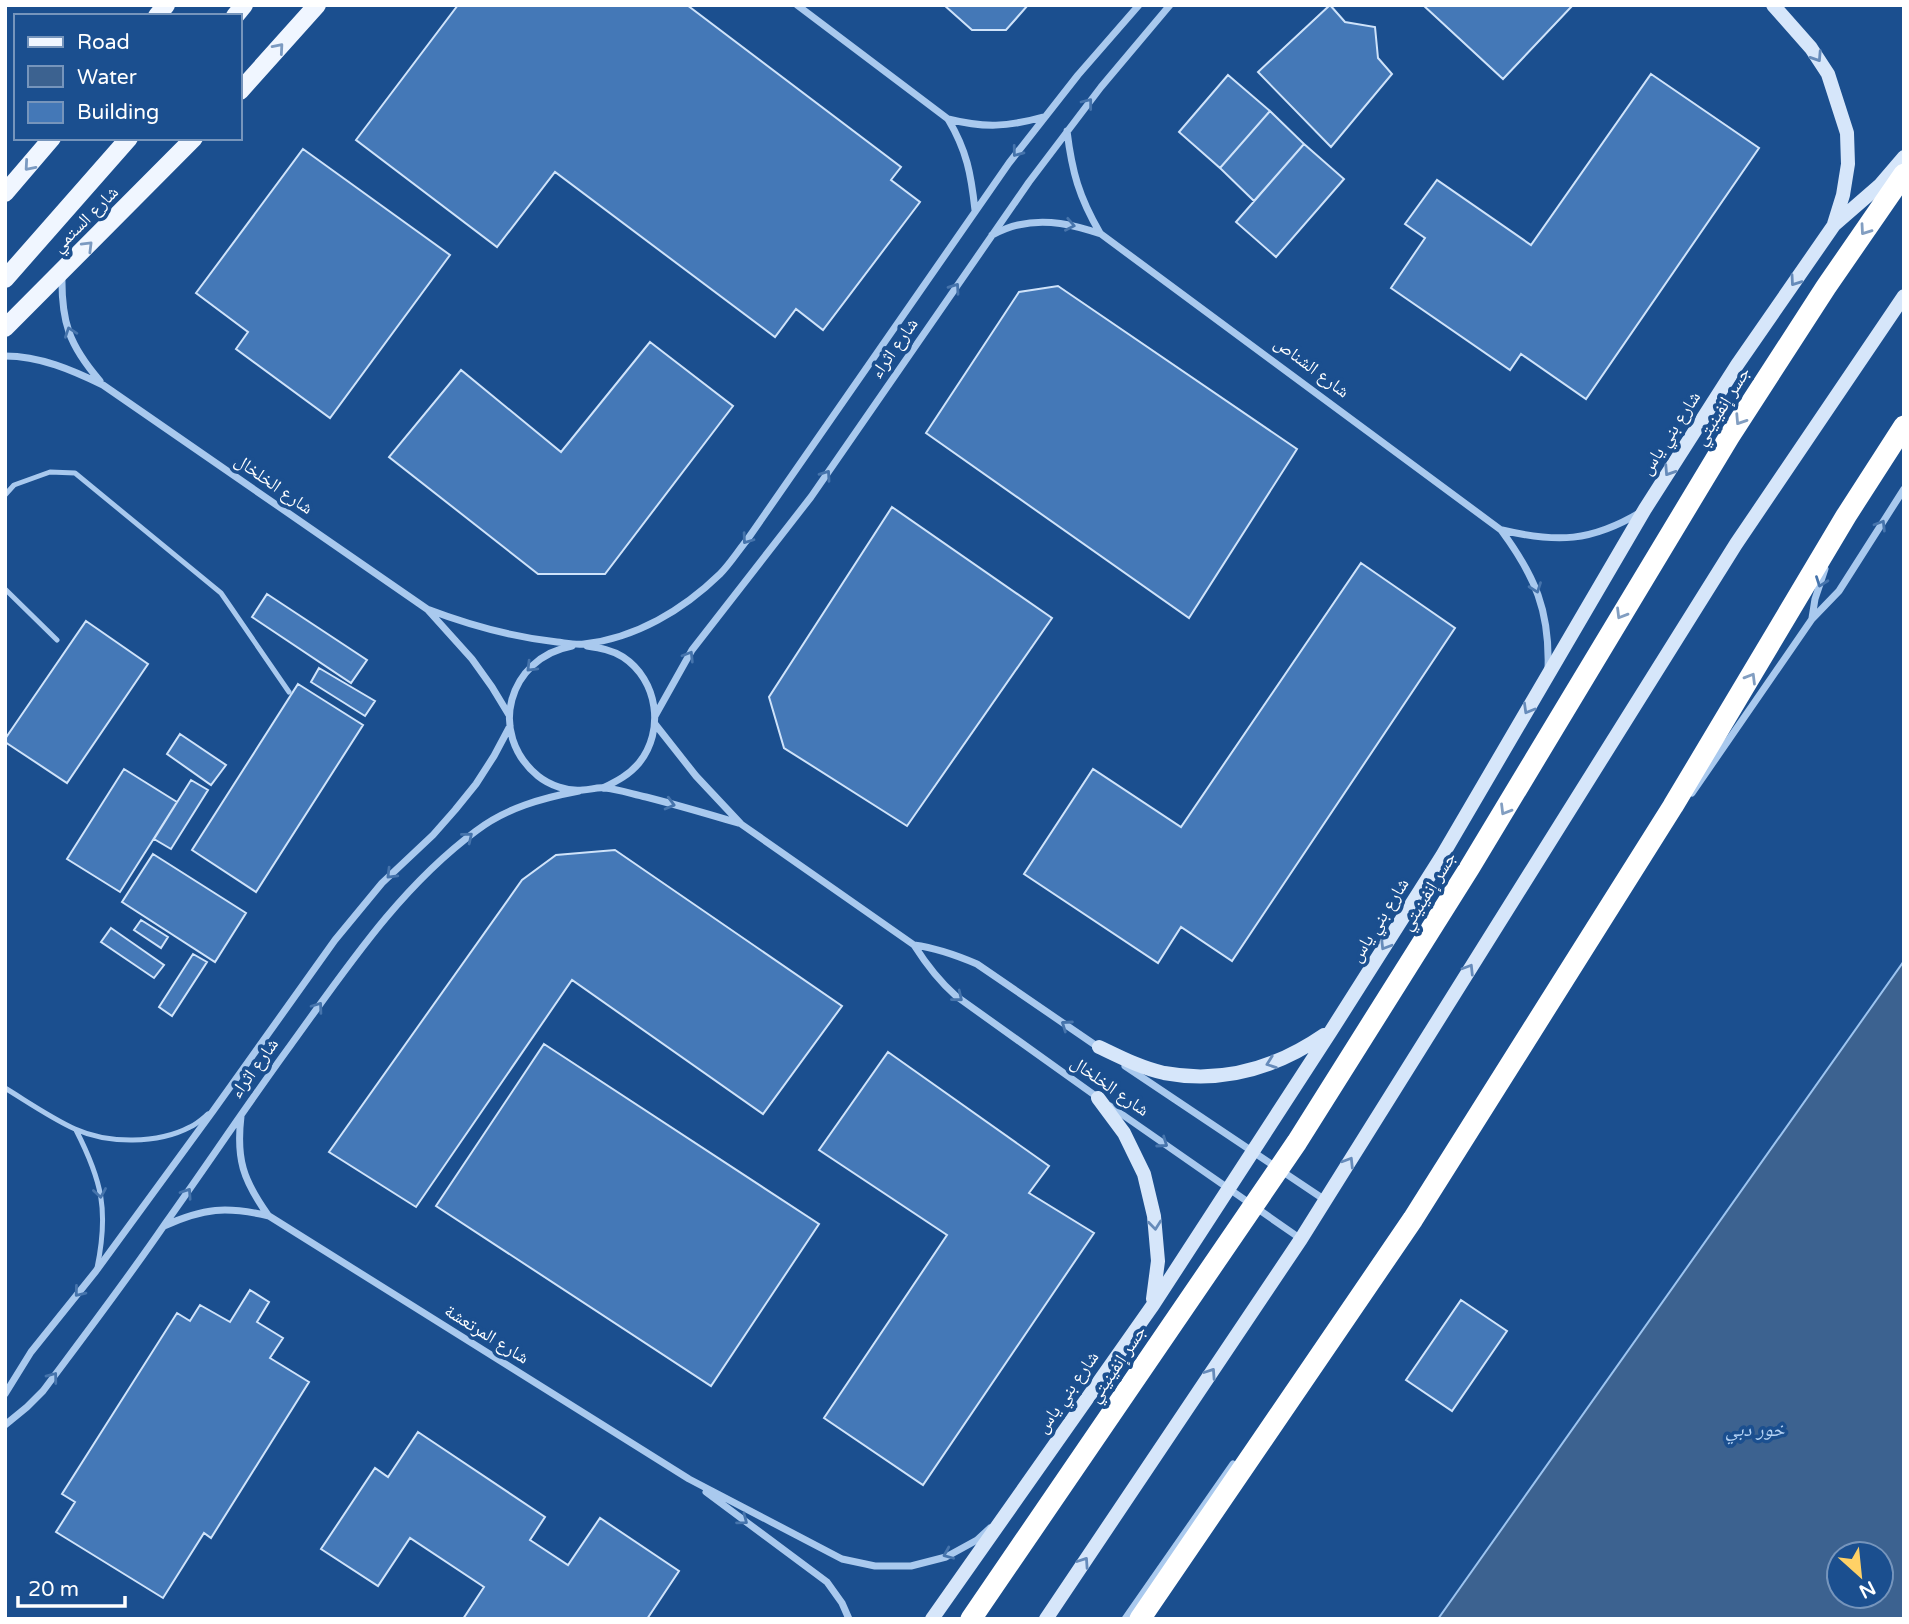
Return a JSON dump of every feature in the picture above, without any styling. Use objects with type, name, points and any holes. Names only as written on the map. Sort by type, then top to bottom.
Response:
[{"type":"highway","name":"جسر إنفينيتي","points":[[971,1619],[1297,1142],[1470,867],[1729,437],[1826,287],[1904,174]]},
{"type":"highway","points":[[1140,1619],[1413,1219],[1479,1116],[1673,806],[1846,516],[1904,426]]},
{"type":"main road","points":[[242,88],[317,5]]},
{"type":"main road","points":[[1773,5],[1811,48],[1828,74],[1847,133],[1848,164],[1834,225]]},
{"type":"main road","points":[[5,193],[50,140]]},
{"type":"main road","points":[[5,279],[127,140]]},
{"type":"main road","name":"شارع الستمي","points":[[5,328],[192,140]]},
{"type":"main road","points":[[1834,225],[1880,185],[1904,157]]},
{"type":"main road","name":"شارع بني ياس","points":[[932,1619],[1153,1305],[1331,1031],[1442,856],[1645,509],[1737,365],[1834,225]]},
{"type":"main road","points":[[1046,1619],[1301,1239],[1736,544],[1904,296]]},
{"type":"main road","points":[[1099,1047],[1164,1073],[1200,1076],[1235,1074],[1270,1065],[1302,1050],[1331,1031]]},
{"type":"main road","points":[[1098,1098],[1124,1133],[1144,1174],[1154,1216],[1158,1261],[1153,1305]]},
{"type":"street","points":[[797,5],[948,119],[972,125],[997,126],[1021,124],[1044,116]]},
{"type":"street","name":"شارع اثراء","points":[[582,645],[621,636],[658,621],[692,599],[722,572],[1044,116],[1139,5]]},
{"type":"street","name":"شارع اثراء","points":[[655,720],[692,650],[811,497],[1067,131],[1170,5]]},
{"type":"street","points":[[948,119],[968,162],[975,211]]},
{"type":"street","name":"شارع الشناص","points":[[1067,131],[1076,185],[1101,234]]},
{"type":"street","name":"شارع الشناص","points":[[992,235],[1018,225],[1046,222],[1074,225],[1101,234],[1501,530],[1520,556],[1535,584],[1544,615],[1548,647],[1547,677]]},
{"type":"street","name":"شارع الخلخال","points":[[62,271],[62,302],[69,333],[82,361],[103,385]]},
{"type":"street","name":"شارع الخلخال","points":[[5,356],[43,361],[74,370],[103,385],[427,609],[472,659],[509,715]]},
{"type":"street","points":[[1856,517],[1904,438]]},
{"type":"street","points":[[1686,802],[1812,619],[1839,591],[1904,489]]},
{"type":"street","name":"شارع الشناص","points":[[1501,530],[1534,537],[1563,539],[1592,534],[1620,524],[1645,509]]},
{"type":"street","points":[[1812,619],[1815,599],[1828,562],[1849,528]]},
{"type":"street","name":"شارع الخلخال","points":[[427,609],[503,633],[582,645]]},
{"type":"street","points":[[582,645],[604,648],[624,658],[641,674],[651,693],[655,720],[650,745],[639,763],[623,778],[603,788],[579,791],[559,787],[541,778],[525,764],[515,746],[509,715],[513,694],[523,674],[540,658],[560,649],[582,645]]},
{"type":"street","name":"شارع الخلخال","points":[[655,720],[696,776],[741,824],[914,945],[940,981],[956,996],[1301,1239]]},
{"type":"street","name":"شارع اثراء","points":[[5,1394],[31,1352],[96,1271],[357,911],[391,874],[433,835],[476,784],[509,726]]},
{"type":"street","name":"شارع الخلخال","points":[[603,788],[673,804],[741,824]]},
{"type":"street","name":"شارع اثراء","points":[[5,1424],[27,1408],[43,1391],[164,1226],[242,1112],[387,915],[450,852],[488,823],[544,798],[579,791]]},
{"type":"street","points":[[1421,1191],[1679,813]]},
{"type":"street","name":"شارع الخلخال","points":[[914,945],[936,948],[977,964],[1325,1200]]},
{"type":"street","name":"شارع المرتعشة","points":[[242,1112],[238,1140],[242,1167],[252,1193],[269,1216]]},
{"type":"street","name":"شارع المرتعشة","points":[[164,1226],[189,1215],[215,1209],[242,1210],[269,1216],[689,1479],[842,1559],[876,1566],[911,1566],[946,1557],[977,1539],[1003,1515]]},
{"type":"street","points":[[1125,1619],[1241,1452]]},
{"type":"street","name":"شارع المرتعشة","points":[[689,1479],[827,1582],[842,1603],[849,1619]]},
{"type":"lane","points":[[5,495],[14,485],[50,472],[75,473],[221,593],[289,692]]},
{"type":"lane","points":[[5,589],[57,640]]},
{"type":"lane","points":[[5,1088],[76,1130],[106,1138],[135,1141],[163,1137],[190,1127],[213,1111]]},
{"type":"lane","points":[[76,1130],[92,1160],[100,1187],[102,1243],[96,1271]]},
{"type":"water","name":"خور دبي","points":[[1904,961],[1904,1619],[1438,1619]]},
{"type":"building","points":[[458,5],[687,5],[901,167],[891,180],[920,202],[823,330],[796,309],[775,337],[555,172],[497,247],[356,140]]},
{"type":"building","points":[[944,5],[1028,5],[1006,30],[972,30]]},
{"type":"building","points":[[1330,5],[1345,22],[1375,27],[1378,58],[1392,74],[1331,147],[1258,72]]},
{"type":"building","points":[[1423,5],[1573,5],[1503,79]]},
{"type":"building","points":[[1651,74],[1759,148],[1586,399],[1521,354],[1510,370],[1391,288],[1425,238],[1405,224],[1437,180],[1531,245]]},
{"type":"building","points":[[1228,75],[1270,111],[1220,168],[1179,132]]},
{"type":"building","points":[[1270,111],[1304,144],[1254,201],[1220,168]]},
{"type":"building","points":[[1304,144],[1344,179],[1276,257],[1236,222]]},
{"type":"building","points":[[303,149],[450,255],[330,418],[236,349],[248,332],[196,293]]},
{"type":"building","points":[[1058,286],[1297,449],[1189,618],[926,433],[1019,292]]},
{"type":"building","points":[[650,342],[733,406],[605,574],[538,574],[389,457],[461,370],[561,452]]},
{"type":"building","points":[[892,507],[1052,618],[907,826],[784,748],[769,697]]},
{"type":"building","points":[[1361,563],[1455,628],[1232,961],[1181,927],[1158,963],[1024,874],[1093,769],[1181,827]]},
{"type":"building","points":[[267,594],[367,660],[351,683],[252,617]]},
{"type":"building","points":[[86,621],[148,664],[67,783],[5,742],[5,739]]},
{"type":"building","points":[[319,668],[375,701],[365,716],[311,682]]},
{"type":"building","points":[[298,684],[363,725],[256,892],[192,850]]},
{"type":"building","points":[[180,734],[226,765],[211,785],[167,754]]},
{"type":"building","points":[[124,769],[177,802],[120,892],[67,859]]},
{"type":"building","points":[[191,780],[208,790],[171,849],[154,839]]},
{"type":"building","points":[[615,850],[842,1006],[763,1114],[572,980],[416,1207],[329,1152],[522,880],[556,855]]},
{"type":"building","points":[[153,854],[246,913],[215,962],[122,902]]},
{"type":"building","points":[[141,920],[168,937],[161,948],[134,930]]},
{"type":"building","points":[[111,928],[164,965],[154,978],[101,942]]},
{"type":"building","points":[[193,954],[207,962],[172,1016],[159,1007]]},
{"type":"building","points":[[544,1044],[819,1224],[711,1386],[436,1206]]},
{"type":"building","points":[[888,1052],[1049,1166],[1029,1193],[1094,1233],[923,1485],[824,1418],[947,1235],[819,1150]]},
{"type":"building","points":[[250,1290],[269,1302],[257,1322],[283,1338],[270,1358],[309,1382],[211,1538],[204,1533],[163,1598],[56,1532],[75,1502],[62,1494],[177,1313],[190,1321],[200,1305],[230,1322]]},
{"type":"building","points":[[1461,1300],[1507,1331],[1452,1411],[1406,1380]]},
{"type":"building","points":[[418,1432],[545,1517],[530,1540],[568,1565],[600,1518],[679,1571],[647,1619],[463,1619],[484,1587],[410,1538],[378,1586],[321,1549],[375,1468],[388,1477]]}]
